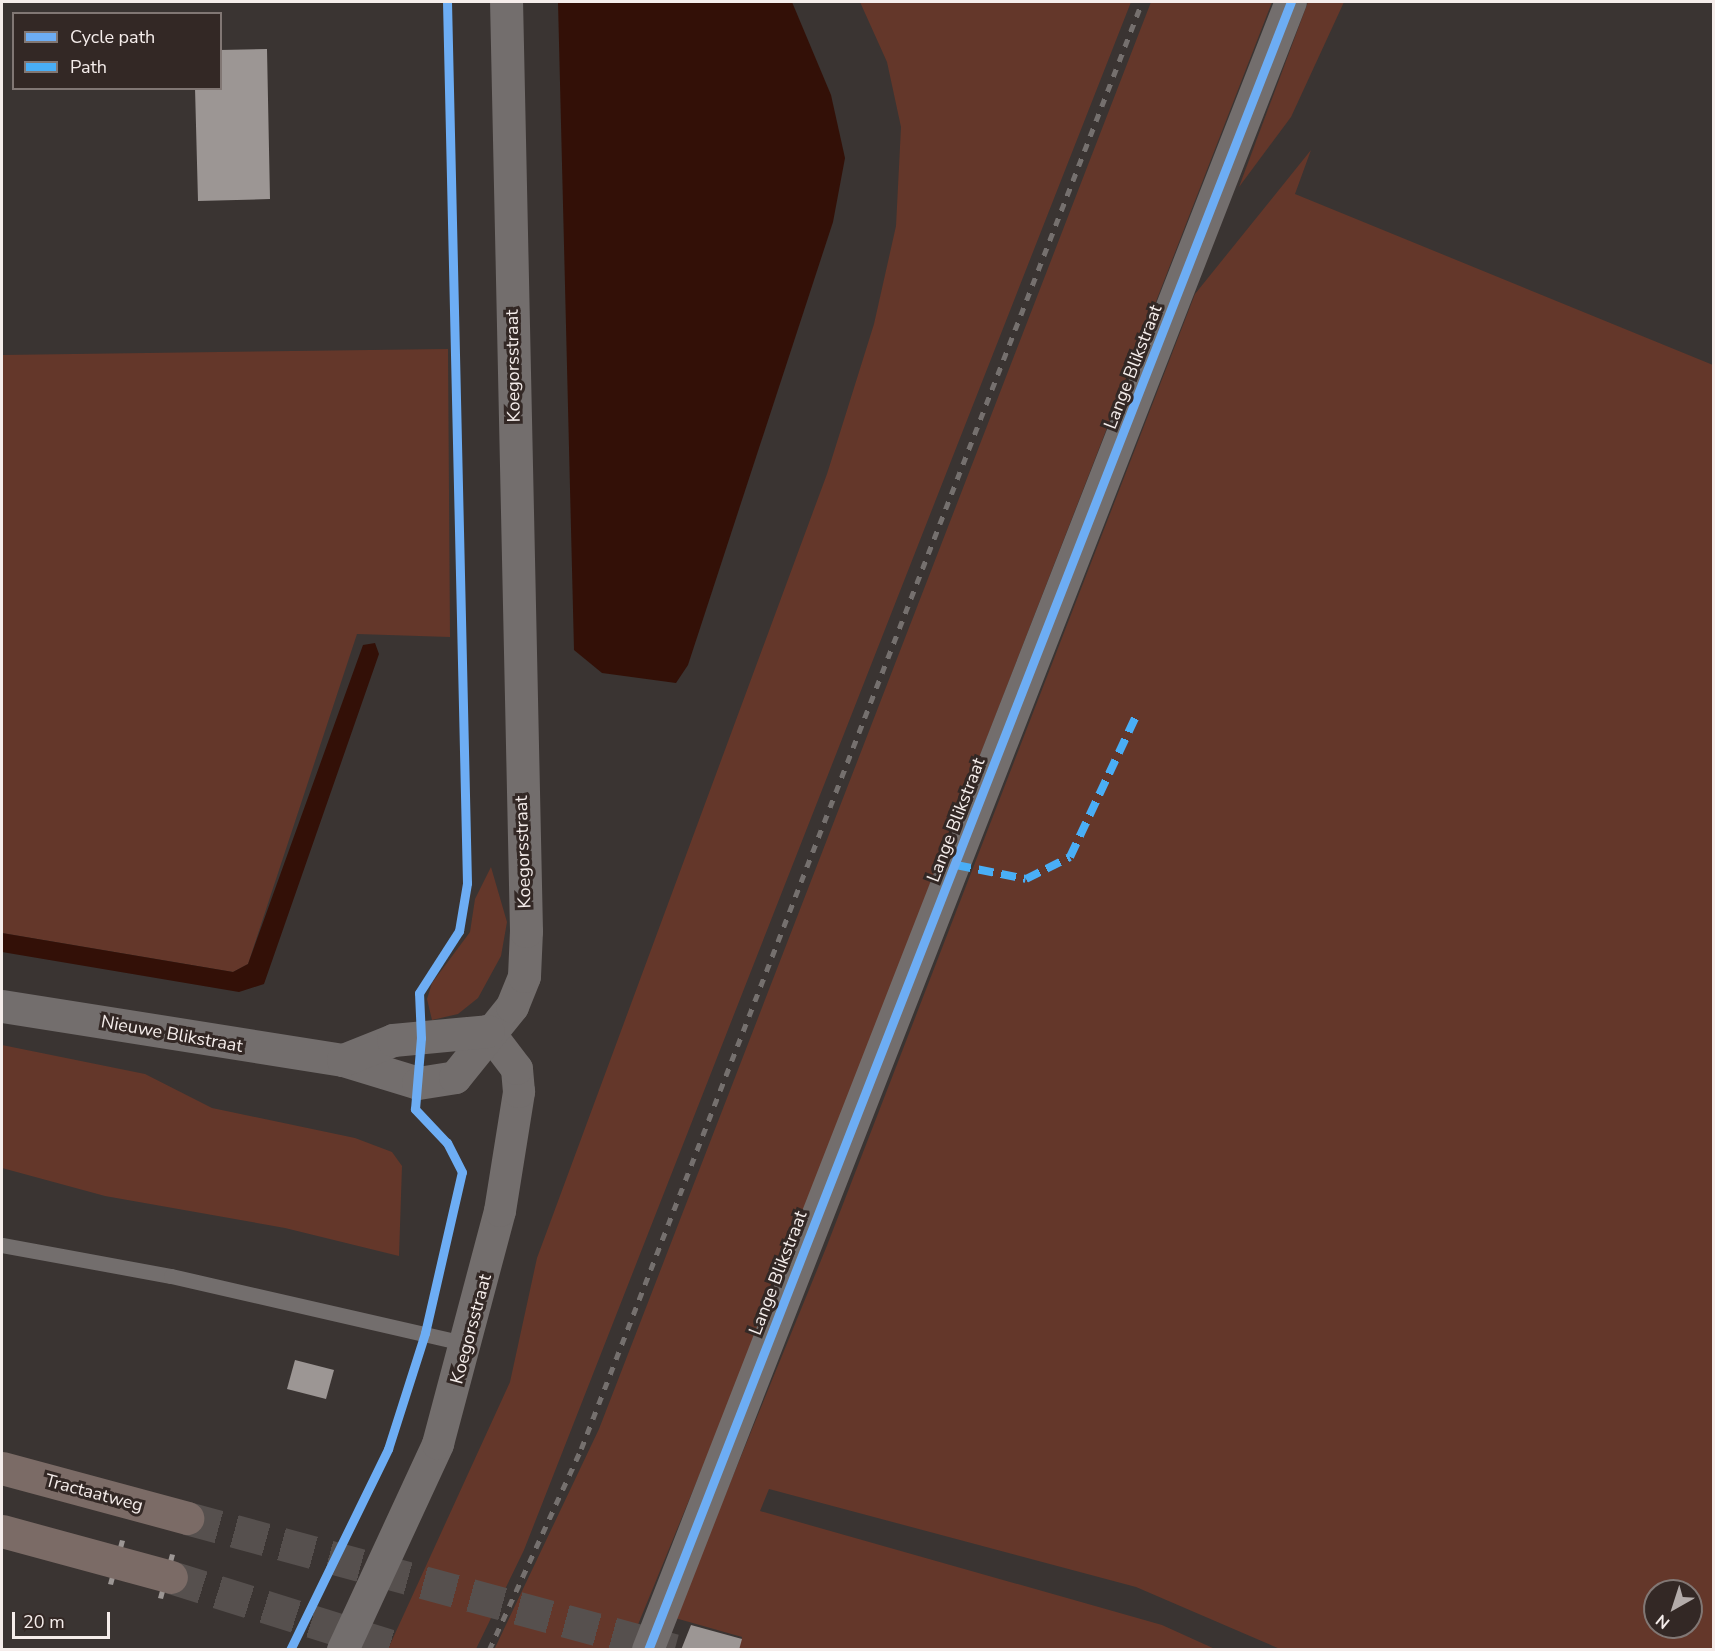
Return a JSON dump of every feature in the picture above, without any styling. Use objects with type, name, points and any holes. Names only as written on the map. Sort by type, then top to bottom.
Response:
[{"type":"highway","name":"Tractaatweg","points":[[2,1468],[187,1518]]},
{"type":"highway","points":[[2,1531],[171,1576]]},
{"type":"street","name":"Koegorsstraat","points":[[343,1650],[438,1444],[469,1344],[500,1211],[519,1092],[517,1069],[488,1031],[512,1006],[524,976],[526,931],[506,2]]},
{"type":"street","name":"Lange Blikstraat","points":[[648,1650],[1291,2]]},
{"type":"street","name":"Nieuwe Blikstraat","points":[[2,1006],[343,1060],[418,1083],[455,1077],[488,1031]]},
{"type":"street","points":[[343,1060],[393,1040],[488,1031]]},
{"type":"lane","points":[[2,1245],[171,1276],[469,1344]]},
{"type":"shaded area","points":[[558,2],[792,2],[831,95],[845,158],[833,222],[688,665],[676,683],[602,673],[574,650]]},
{"type":"shaded area","points":[[860,2],[1131,2],[524,1550],[476,1649],[388,1649],[510,1382],[537,1258],[827,474],[874,324],[896,226],[901,127],[887,62]]},
{"type":"shaded area","points":[[1151,2],[1272,2],[737,1383],[628,1649],[494,1650],[599,1429]]},
{"type":"shaded area","points":[[1308,2],[1344,2],[1291,117],[1239,187]]},
{"type":"shaded area","points":[[1311,150],[1295,194],[1713,365],[1713,1649],[1280,1649],[1136,1587],[769,1489],[760,1511],[1162,1625],[1215,1649],[739,1649],[742,1637],[675,1618],[826,1248],[1195,294]]},
{"type":"shaded area","points":[[448,349],[450,637],[357,634],[248,964],[233,972],[2,933],[2,355]]},
{"type":"shaded area","points":[[375,643],[379,654],[264,984],[239,992],[2,952],[2,933],[233,972],[248,964],[363,645]]},
{"type":"shaded area","points":[[491,867],[507,922],[501,956],[478,998],[458,1014],[432,1020],[427,999],[432,983],[470,932],[475,899]]},
{"type":"shaded area","points":[[2,1045],[145,1074],[212,1108],[355,1138],[392,1152],[402,1166],[399,1256],[285,1228],[105,1196],[2,1168]]},
{"type":"building","points":[[267,49],[270,199],[198,201],[195,90],[222,90],[222,50]]},
{"type":"building","points":[[295,1360],[334,1370],[326,1399],[287,1389]]},
{"type":"building","points":[[120,1540],[125,1541],[113,1585],[108,1584]]},
{"type":"building","points":[[170,1554],[175,1555],[163,1599],[158,1598]]},
{"type":"building","points":[[691,1625],[742,1639],[739,1650],[681,1650]]},
{"type":"tunnel","points":[[187,1518],[674,1650]]},
{"type":"tunnel","points":[[171,1577],[404,1650]]},
{"type":"railway","points":[[489,1650],[581,1449],[1142,2]]},
{"type":"marked path","points":[[956,865],[1026,879],[1070,857],[1136,716]]},
{"type":"cycle path","points":[[290,1650],[388,1449],[425,1333],[462,1172],[447,1143],[415,1109],[421,1038],[419,993],[459,931],[467,883],[447,2]]},
{"type":"cycle path","points":[[648,1650],[1291,2]]}]
